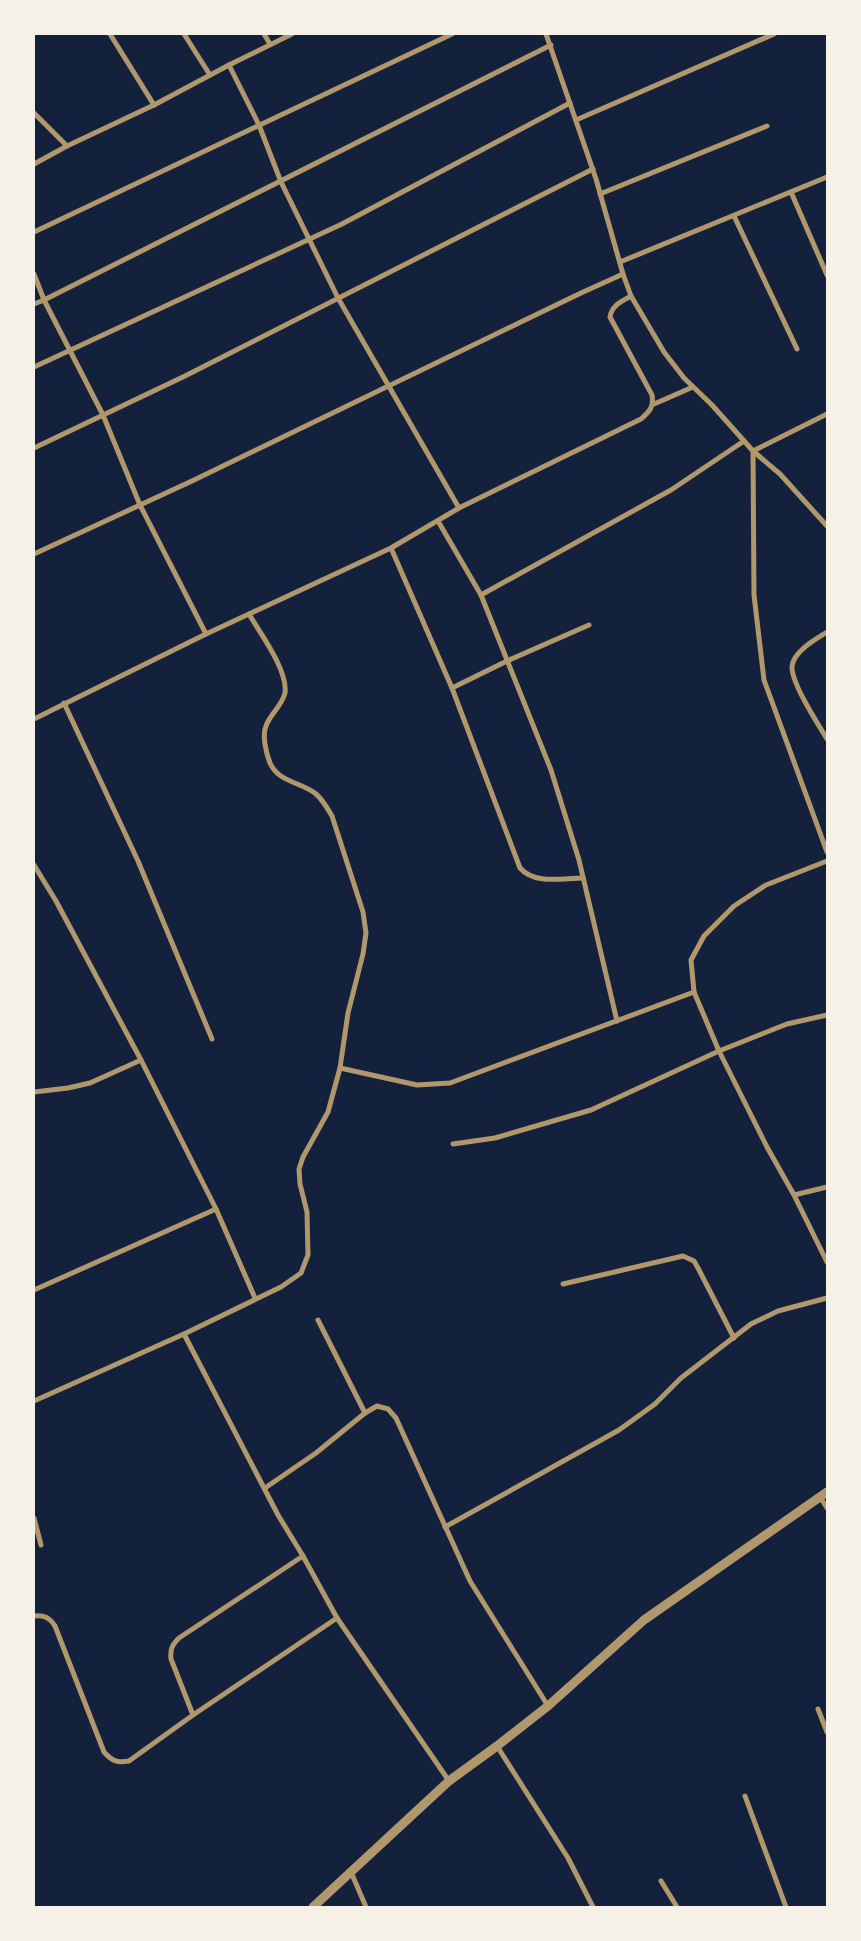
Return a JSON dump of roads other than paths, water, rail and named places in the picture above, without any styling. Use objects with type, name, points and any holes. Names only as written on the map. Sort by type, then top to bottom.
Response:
[{"type":"street","points":[[110,34],[154,104]]},
{"type":"street","points":[[184,34],[210,75]]},
{"type":"street","points":[[264,34],[270,44]]},
{"type":"street","points":[[34,164],[292,34]]},
{"type":"street","points":[[34,232],[452,34]]},
{"type":"street","points":[[546,34],[593,169],[631,296],[664,352],[753,451],[780,474],[827,526]]},
{"type":"street","points":[[576,120],[774,34]]},
{"type":"street","points":[[34,304],[281,182],[551,45]]},
{"type":"street","points":[[229,65],[259,125],[281,182],[338,298],[459,508]]},
{"type":"street","points":[[34,367],[342,224],[570,103]]},
{"type":"street","points":[[34,113],[67,146]]},
{"type":"street","points":[[600,194],[766,126]]},
{"type":"street","points":[[34,448],[103,416],[593,169]]},
{"type":"street","points":[[620,262],[827,177]]},
{"type":"street","points":[[791,192],[827,274]]},
{"type":"street","points":[[734,216],[796,349]]},
{"type":"street","points":[[34,274],[44,300],[103,416],[140,505],[206,634]]},
{"type":"street","points":[[34,554],[140,505],[581,292],[623,274]]},
{"type":"street","points":[[34,719],[206,634],[391,548],[459,508],[641,419],[650,412],[654,404],[652,395],[610,317],[615,305],[631,296]]},
{"type":"street","points":[[654,404],[694,386]]},
{"type":"street","points":[[753,451],[827,414]]},
{"type":"street","points":[[481,595],[671,490],[744,441]]},
{"type":"street","points":[[753,451],[754,595],[764,680],[827,852]]},
{"type":"street","points":[[438,521],[481,595],[551,770],[583,878],[617,1021]]},
{"type":"street","points":[[391,548],[452,688],[520,868],[531,877],[540,879],[583,878]]},
{"type":"street","points":[[34,1401],[184,1334],[281,1287],[301,1273],[308,1255],[307,1212],[300,1184],[299,1169],[303,1157],[328,1112],[340,1068],[348,1013],[363,954],[366,933],[363,912],[332,816],[315,793],[281,778],[270,764],[265,744],[265,726],[280,706],[285,693],[284,680],[277,662],[248,614]]},
{"type":"street","points":[[452,688],[507,661],[589,625]]},
{"type":"street","points":[[827,632],[799,653],[792,665],[794,680],[827,740]]},
{"type":"street","points":[[64,704],[138,861],[212,1039]]},
{"type":"street","points":[[827,861],[766,885],[734,906],[704,936],[691,960],[694,992],[719,1050],[766,1147],[794,1195],[827,1262]]},
{"type":"street","points":[[34,865],[56,901],[141,1060],[216,1209],[255,1298]]},
{"type":"street","points":[[340,1068],[417,1086],[450,1083],[694,992]]},
{"type":"street","points":[[453,1144],[495,1138],[591,1110],[719,1050],[787,1024],[827,1015]]},
{"type":"street","points":[[34,1092],[90,1083],[141,1060]]},
{"type":"street","points":[[794,1195],[827,1188]]},
{"type":"street","points":[[34,1290],[216,1209]]},
{"type":"street","points":[[563,1284],[683,1256],[694,1261],[734,1338]]},
{"type":"street","points":[[445,1527],[619,1430],[655,1404],[681,1378],[751,1324],[778,1311],[827,1298]]},
{"type":"street","points":[[318,1320],[365,1413]]},
{"type":"street","points":[[184,1334],[278,1515],[303,1556],[336,1618],[448,1781]]},
{"type":"street","points":[[265,1488],[316,1453],[365,1413],[377,1406],[388,1409],[396,1418],[470,1581],[548,1706]]},
{"type":"street","points":[[313,1907],[448,1781],[498,1746],[548,1706],[644,1620],[824,1495],[827,1508]]},
{"type":"street","points":[[34,1518],[41,1545]]},
{"type":"street","points":[[193,1715],[171,1659],[170,1650],[172,1645],[179,1638],[303,1556]]},
{"type":"street","points":[[34,1616],[43,1615],[56,1626],[104,1752],[112,1760],[120,1763],[129,1761],[336,1618]]},
{"type":"street","points":[[818,1709],[827,1732]]},
{"type":"street","points":[[498,1746],[568,1858],[594,1907]]},
{"type":"street","points":[[745,1796],[786,1907]]},
{"type":"street","points":[[351,1872],[366,1907]]},
{"type":"street","points":[[661,1881],[677,1907]]}]
